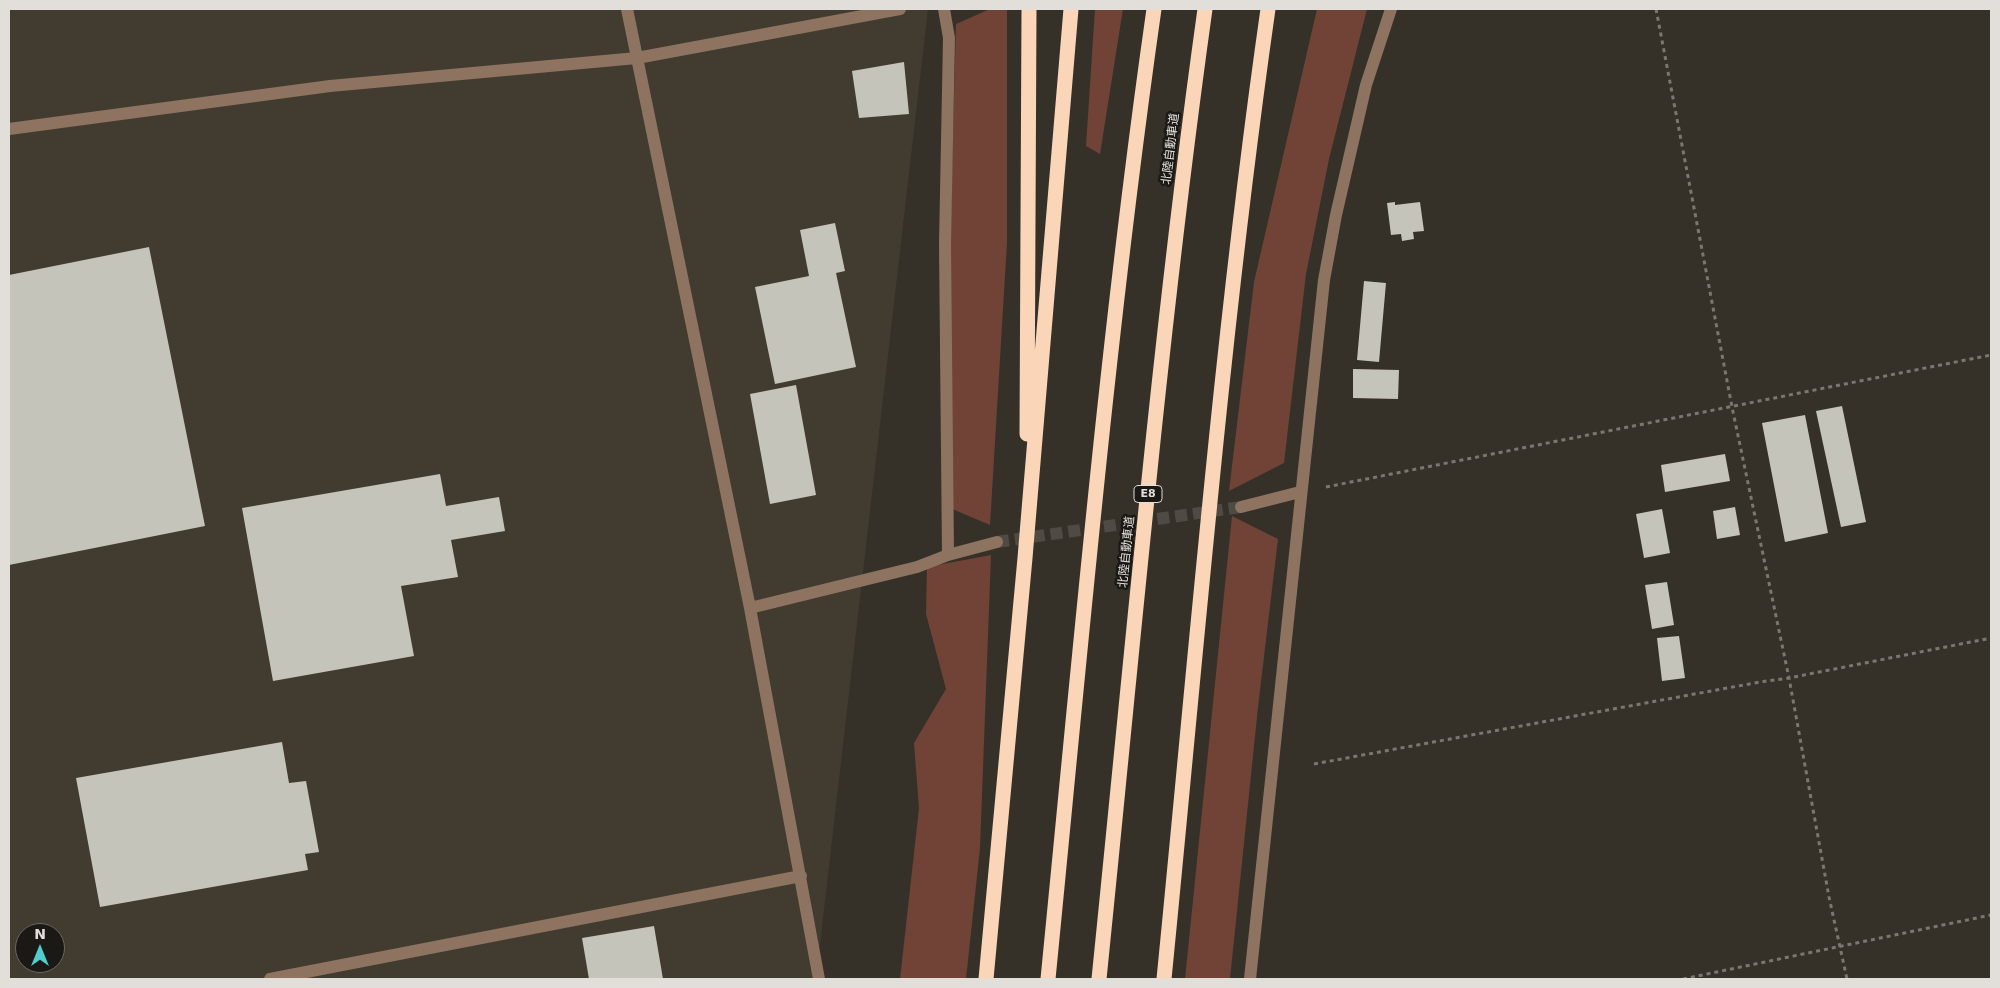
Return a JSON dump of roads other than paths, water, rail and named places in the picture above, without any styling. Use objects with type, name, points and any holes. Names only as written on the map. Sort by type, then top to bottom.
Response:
[{"type":"highway","points":[[1025,558],[1029,9]]},
{"type":"highway","points":[[986,979],[1025,558],[1071,9]]},
{"type":"highway","points":[[1048,979],[1097,484],[1134,145],[1154,9]]},
{"type":"highway","name":"北陸自動車道","points":[[1099,979],[1165,330],[1186,145],[1205,9]]},
{"type":"highway","points":[[1164,979],[1231,298],[1268,9]]},
{"type":"highway","points":[[1251,130],[1278,9]]},
{"type":"street","points":[[627,9],[750,608],[819,979]]},
{"type":"street","points":[[9,129],[330,86],[637,58],[900,9]]},
{"type":"street","points":[[944,9],[949,38],[945,244],[948,555]]},
{"type":"street","points":[[1250,979],[1300,492],[1324,280],[1336,214],[1366,85],[1391,9]]},
{"type":"street","points":[[1241,507],[1300,492]]},
{"type":"street","points":[[750,608],[916,567],[948,555],[997,542]]},
{"type":"street","points":[[270,979],[801,876]]},
{"type":"tunnel","points":[[997,542],[1241,507]]}]
